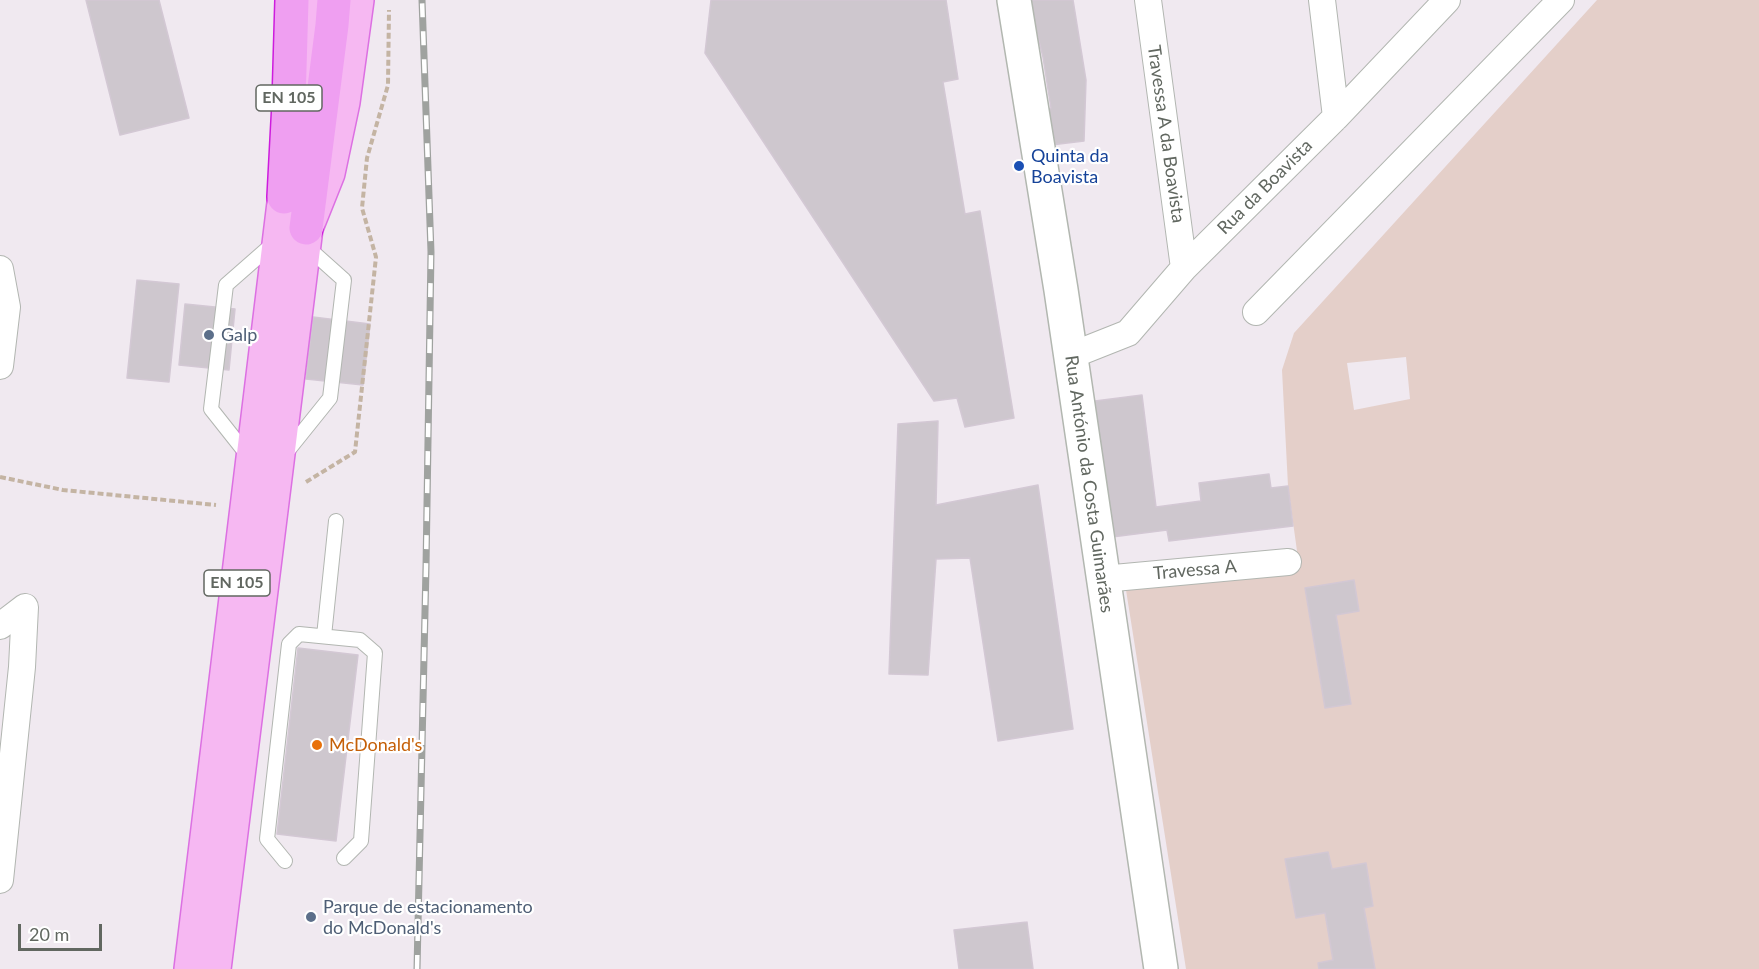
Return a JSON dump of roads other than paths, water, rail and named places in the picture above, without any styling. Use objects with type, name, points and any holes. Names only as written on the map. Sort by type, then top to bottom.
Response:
[{"type":"highway","name":"EN 105","points":[[284,197],[292,0]]},
{"type":"highway","name":"EN 105","points":[[296,237],[332,25],[334,0]]},
{"type":"main road","points":[[284,197],[313,0]]},
{"type":"main road","points":[[296,237],[328,173],[343,102],[357,0]]},
{"type":"main road","name":"Rua António da Costa Guimarães","points":[[1014,0],[1070,356],[1161,969]]},
{"type":"main road","name":"EN 105","points":[[191,969],[296,237],[284,197]]},
{"type":"main road","name":"EN 105","points":[[214,969],[265,462]]},
{"type":"street","name":"Travessa A da Boavista","points":[[1148,0],[1184,268]]},
{"type":"street","points":[[1322,0],[1335,117]]},
{"type":"street","name":"Rua da Boavista","points":[[1070,356],[1128,333],[1184,268],[1335,117],[1447,0]]},
{"type":"street","points":[[1256,312],[1561,0]]},
{"type":"street","points":[[0,269],[7,307],[0,366]]},
{"type":"street","name":"Travessa A","points":[[1103,579],[1288,562]]},
{"type":"street","points":[[0,626],[25,607],[22,667],[0,880]]},
{"type":"lane","points":[[296,237],[344,280],[330,398],[265,462],[211,409],[226,285],[296,237]]},
{"type":"lane","points":[[324,636],[336,521]]},
{"type":"lane","points":[[285,861],[267,839],[289,644],[298,634],[360,640],[375,653],[361,841],[344,858]]},
{"type":"railway","points":[[417,969],[431,252],[422,0]]},
{"type":"place","name":"Quinta da Boavista","points":[[1019,166]]},
{"type":"place","name":"Galp","points":[[209,335]]},
{"type":"place","name":"McDonald's","points":[[317,745]]},
{"type":"place","name":"Parque de estacionamento do McDonald's","points":[[311,917]]}]
